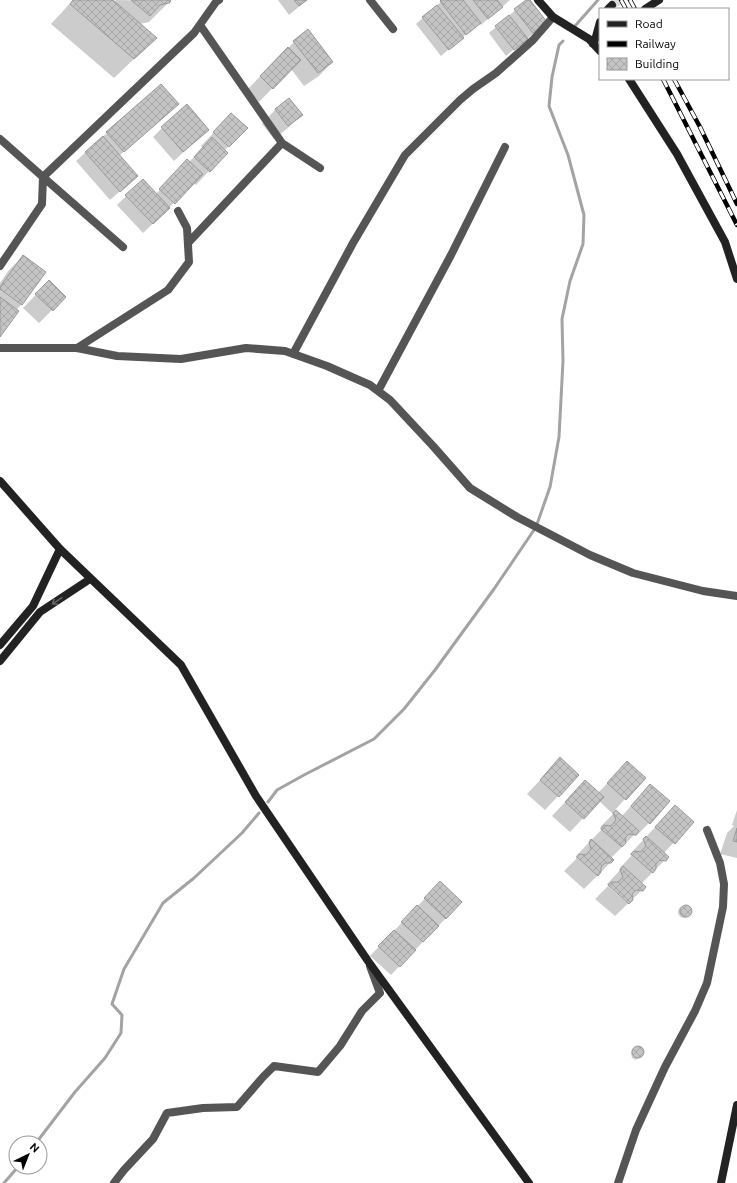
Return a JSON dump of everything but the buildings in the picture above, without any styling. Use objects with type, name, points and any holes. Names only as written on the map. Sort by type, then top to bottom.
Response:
[{"type":"street","points":[[0,266],[42,204],[43,177],[194,33],[219,0]]},
{"type":"street","points":[[370,0],[393,29]]},
{"type":"street","points":[[538,0],[553,17],[589,39],[599,50]]},
{"type":"street","points":[[647,8],[659,0]]},
{"type":"street","points":[[293,354],[352,243],[405,155],[460,100],[496,73],[533,40],[553,17]]},
{"type":"street","points":[[200,25],[282,143],[320,168]]},
{"type":"street","points":[[593,44],[596,40],[599,26]]},
{"type":"street","points":[[630,80],[677,154],[725,242],[737,279]]},
{"type":"street","points":[[0,139],[123,247]]},
{"type":"street","points":[[188,244],[282,143]]},
{"type":"street","points":[[378,391],[451,255],[506,147]]},
{"type":"street","points":[[77,348],[168,290],[189,262],[187,228],[178,211]]},
{"type":"street","points":[[0,348],[77,348],[117,356],[180,359],[246,348],[285,351],[327,366],[370,385],[390,400],[470,488],[517,518],[590,555],[633,573],[703,591],[737,596]]},
{"type":"street","points":[[0,481],[60,549],[181,665],[256,796],[368,961],[529,1183]]},
{"type":"street","points":[[0,645],[32,606],[60,549]]},
{"type":"street","points":[[0,661],[40,612],[90,579]]},
{"type":"street","points":[[618,1183],[639,1123],[664,1067],[695,1011],[707,983],[723,907],[724,884],[720,863],[707,830]]},
{"type":"street","points":[[114,1183],[124,1170],[153,1140],[167,1113],[203,1108],[237,1107],[274,1066],[318,1072],[340,1046],[362,1011],[380,993],[368,961]]},
{"type":"street","points":[[721,1183],[737,1105]]},
{"type":"waterway","points":[[575,26],[598,0]]},
{"type":"waterway","points":[[268,802],[277,790],[374,739],[404,709],[435,670],[494,589],[536,527],[550,487],[559,437],[563,361],[562,319],[570,281],[583,244],[584,215],[568,155],[549,106],[552,77],[559,45],[563,41]]},
{"type":"waterway","points":[[42,1135],[75,1092],[105,1058],[121,1033],[122,1015],[112,1004],[124,969],[163,903],[194,878],[242,833],[259,813]]},
{"type":"waterway","points":[[4,1183],[11,1175]]},
{"type":"tunnel","points":[[612,5],[621,0]]},
{"type":"railway","points":[[621,0],[625,8]]},
{"type":"railway","points":[[630,0],[634,8]]},
{"type":"railway","points":[[664,80],[737,225]]},
{"type":"railway","points":[[675,80],[700,127],[737,204]]}]
